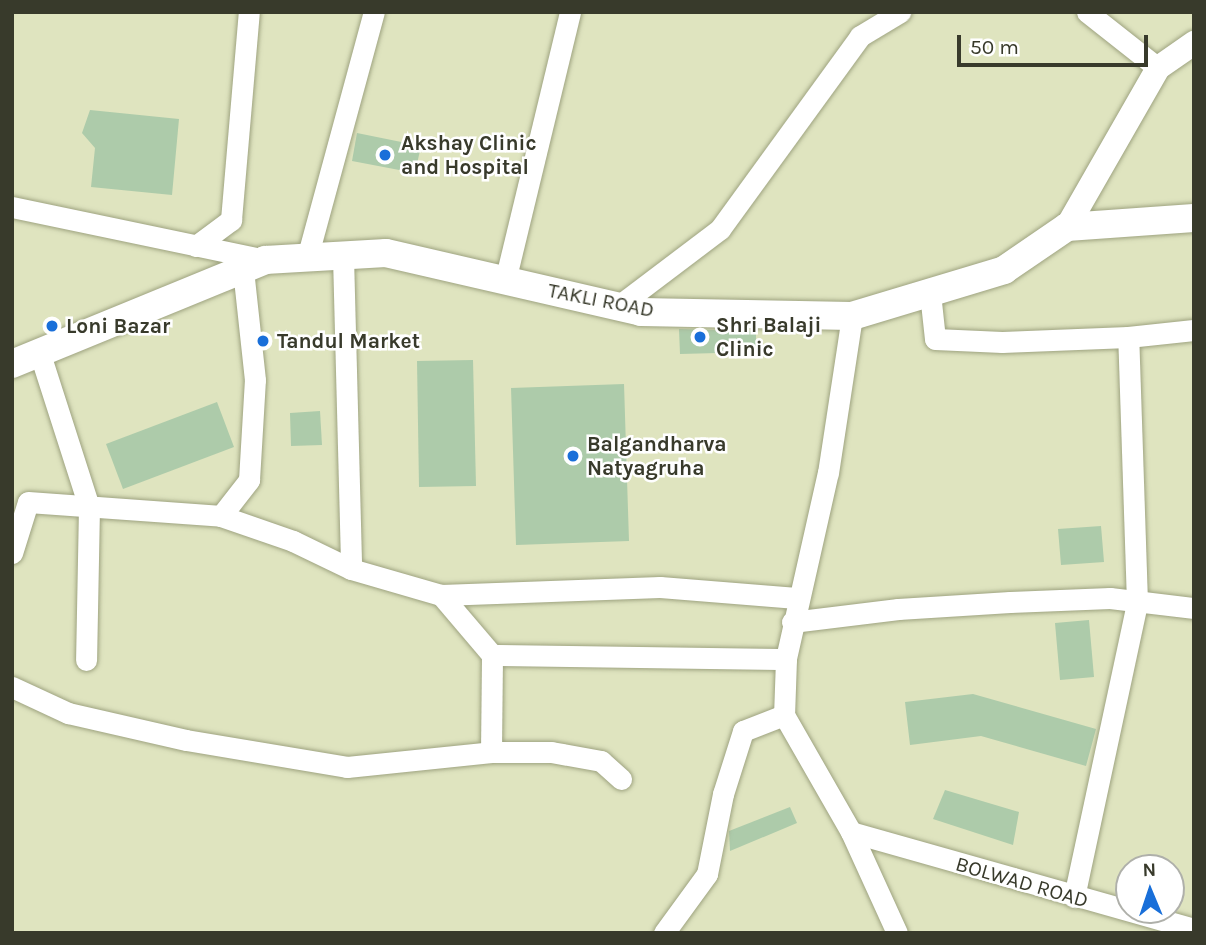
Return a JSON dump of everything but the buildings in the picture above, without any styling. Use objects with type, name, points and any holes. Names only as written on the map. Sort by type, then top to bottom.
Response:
[{"type":"main road","points":[[1067,227],[1194,218]]},
{"type":"main road","name":"TAKLI ROAD","points":[[12,364],[254,265],[307,258],[386,253],[641,312],[852,316],[1004,270],[1067,227]]},
{"type":"street","points":[[196,246],[231,219],[249,12]]},
{"type":"street","points":[[307,258],[374,12]]},
{"type":"street","points":[[506,281],[570,12]]},
{"type":"street","points":[[617,307],[720,229],[860,36],[900,12]]},
{"type":"street","points":[[1087,12],[1158,68]]},
{"type":"street","points":[[1067,227],[1158,68],[1194,43]]},
{"type":"street","points":[[12,207],[196,246],[254,265],[255,380],[249,480],[221,516]]},
{"type":"street","points":[[343,256],[351,569]]},
{"type":"street","points":[[930,293],[935,339],[1003,342],[1128,337],[1194,330]]},
{"type":"street","points":[[852,316],[828,472],[792,622],[786,659],[784,715],[851,832],[897,933]]},
{"type":"street","points":[[1074,897],[1137,601],[1128,337]]},
{"type":"street","points":[[39,351],[89,507],[86,660]]},
{"type":"street","points":[[12,553],[28,502],[221,516],[293,541],[351,569],[441,595],[660,587],[797,598]]},
{"type":"street","points":[[441,595],[492,655],[491,752]]},
{"type":"street","points":[[792,622],[898,609],[1110,598],[1194,608]]},
{"type":"street","points":[[492,655],[786,659]]},
{"type":"street","points":[[12,687],[68,713],[186,740],[347,767],[491,752],[551,752],[601,761],[621,779]]},
{"type":"street","points":[[664,933],[707,874],[723,794],[743,731],[784,715]]},
{"type":"street","name":"BOLWAD ROAD","points":[[851,832],[1194,929]]},
{"type":"place","name":"Akshay Clinic and Hospital","points":[[385,155]]},
{"type":"place","name":"Loni Bazar","points":[[52,326]]},
{"type":"place","name":"Shri Balaji Clinic","points":[[700,337]]},
{"type":"place","name":"Tandul Market","points":[[263,341]]},
{"type":"place","name":"Balgandharva Natyagruha","points":[[573,456]]}]
